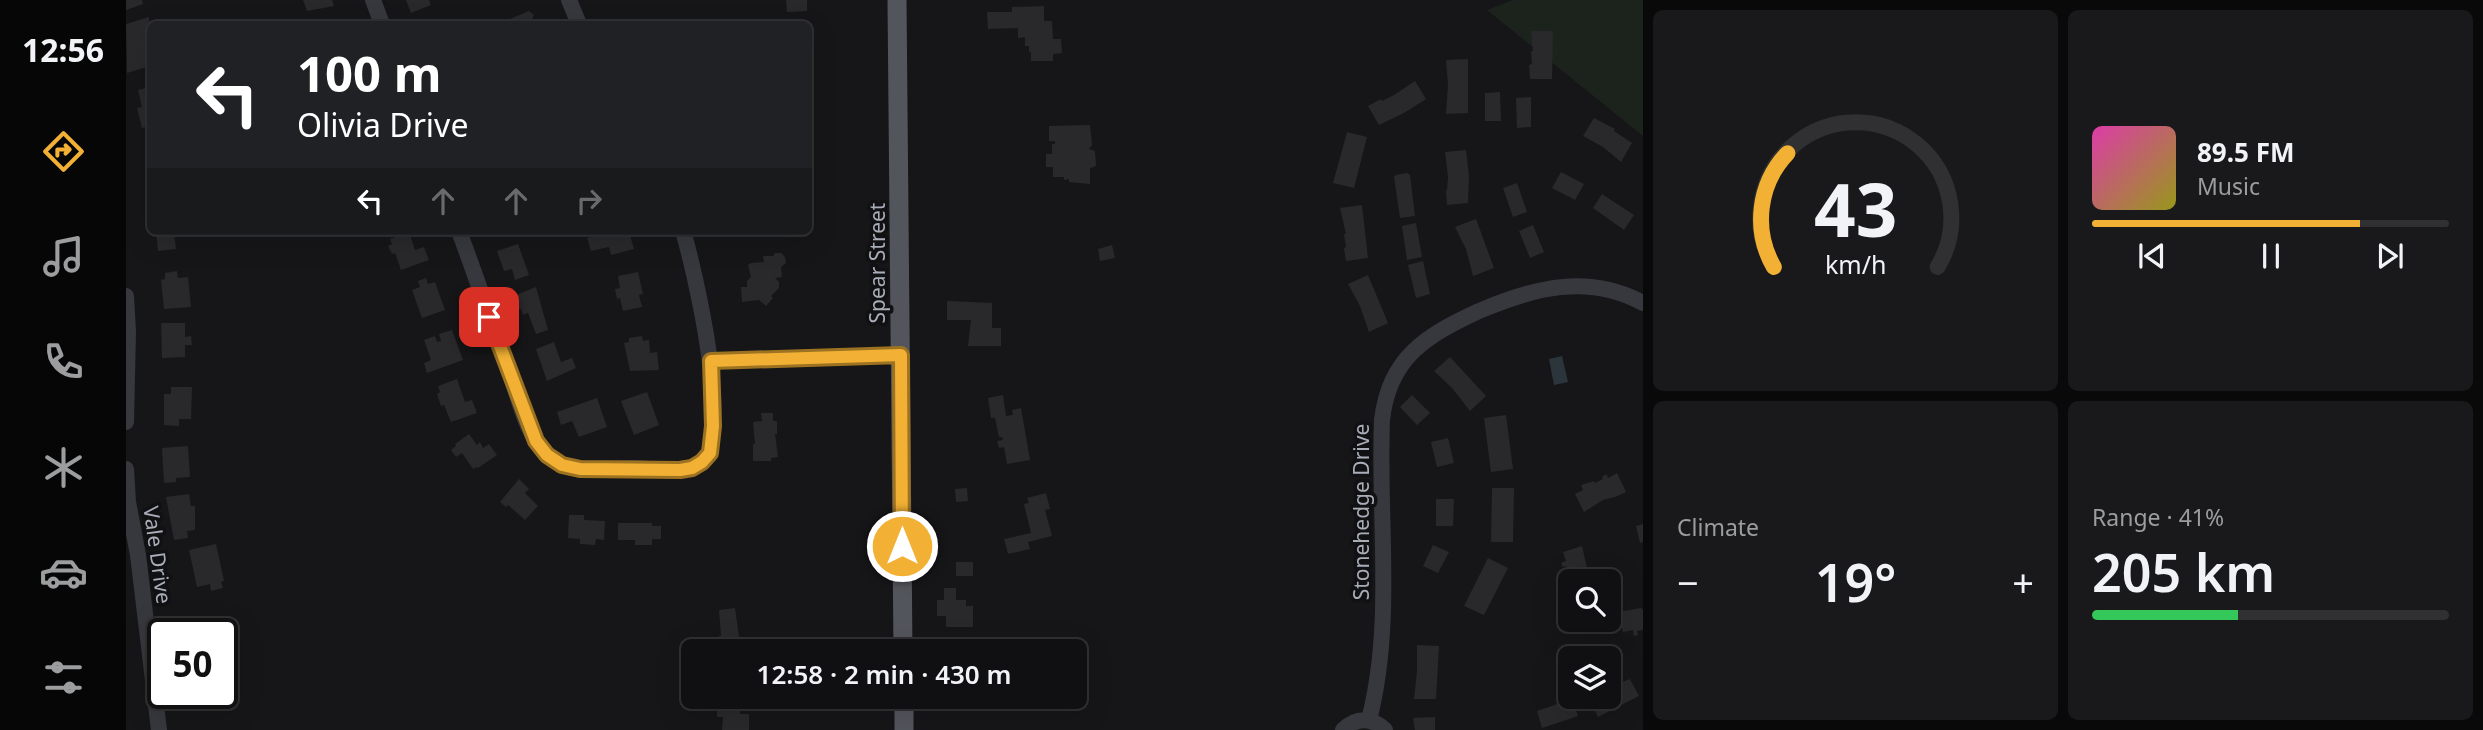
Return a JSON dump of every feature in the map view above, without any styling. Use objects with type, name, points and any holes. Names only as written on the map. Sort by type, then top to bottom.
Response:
[{"type":"main road","name":"Spear Street","points":[[897,0],[903,639]]},
{"type":"main road","points":[[904,709],[904,730]]},
{"type":"street","points":[[373,0],[381,21]]},
{"type":"street","points":[[569,0],[578,21]]},
{"type":"street","points":[[460,235],[536,441],[547,455],[562,465],[580,469],[680,470],[702,462],[710,453],[713,426],[711,361],[695,271],[684,235]]},
{"type":"street","name":"Stonehedge Drive","points":[[1369,720],[1379,682],[1383,644],[1382,420],[1386,397],[1398,369],[1423,340],[1436,332],[1532,291],[1584,285],[1618,291],[1643,303]]},
{"type":"street","points":[[126,296],[126,422]]},
{"type":"street","points":[[711,361],[901,355]]},
{"type":"street","name":"Vale Drive","points":[[126,469],[128,502],[138,555],[159,730]]},
{"type":"street","points":[[1343,730],[1352,722],[1369,720],[1385,730]]},
{"type":"shaded area","points":[[1513,0],[1643,0],[1643,136],[1487,10]]},
{"type":"shaded area","points":[[1562,356],[1568,382],[1554,385],[1549,359]]},
{"type":"building","points":[[126,0],[142,0],[143,4],[126,10]]},
{"type":"building","points":[[303,0],[332,0],[334,6],[307,11]]},
{"type":"building","points":[[406,0],[429,0],[431,5],[411,13]]},
{"type":"building","points":[[786,0],[807,0],[807,11],[787,12]]},
{"type":"building","points":[[1044,6],[1044,21],[1052,21],[1053,39],[1061,39],[1062,53],[1053,54],[1053,61],[1031,61],[1029,46],[1025,46],[1025,37],[1018,38],[1018,28],[988,29],[987,12],[1012,12],[1012,7]]},
{"type":"building","points":[[529,11],[534,15],[531,21],[510,19]]},
{"type":"building","points":[[149,17],[147,67],[127,73],[126,24]]},
{"type":"building","points":[[1531,31],[1553,31],[1552,79],[1530,79],[1529,65],[1532,64],[1533,51]]},
{"type":"building","points":[[1468,59],[1468,113],[1446,114],[1446,60]]},
{"type":"building","points":[[1415,81],[1426,99],[1379,125],[1368,106],[1394,95]]},
{"type":"building","points":[[147,88],[147,127],[142,128],[137,108],[142,107],[138,90]]},
{"type":"building","points":[[1500,92],[1501,121],[1485,121],[1485,93]]},
{"type":"building","points":[[1531,97],[1531,127],[1517,128],[1516,98]]},
{"type":"building","points":[[1594,118],[1615,129],[1614,131],[1632,143],[1621,162],[1603,147],[1583,136]]},
{"type":"building","points":[[1090,125],[1092,145],[1089,149],[1095,151],[1096,166],[1090,168],[1090,184],[1053,177],[1053,167],[1046,167],[1046,154],[1052,154],[1052,144],[1055,144],[1055,141],[1049,141],[1049,126]]},
{"type":"building","points":[[1347,132],[1367,137],[1354,188],[1333,183]]},
{"type":"building","points":[[1466,150],[1468,203],[1447,205],[1445,152]]},
{"type":"building","points":[[1561,172],[1584,184],[1575,200],[1552,188]]},
{"type":"building","points":[[1407,173],[1410,175],[1415,216],[1400,218],[1394,177]]},
{"type":"building","points":[[1517,183],[1527,212],[1513,217],[1503,188]]},
{"type":"building","points":[[1602,194],[1634,215],[1624,230],[1593,208]]},
{"type":"building","points":[[1362,205],[1368,258],[1346,261],[1346,234],[1340,208]]},
{"type":"building","points":[[1476,219],[1494,268],[1473,276],[1466,249],[1455,227]]},
{"type":"building","points":[[1416,223],[1422,257],[1407,260],[1402,226]]},
{"type":"building","points":[[1533,225],[1544,252],[1530,258],[1519,231]]},
{"type":"building","points":[[156,235],[174,235],[176,249],[158,251]]},
{"type":"building","points":[[410,235],[415,250],[424,247],[429,260],[401,270],[395,253],[392,254],[388,246],[392,244],[390,239]]},
{"type":"building","points":[[599,235],[630,235],[634,249],[611,255],[609,247],[591,251],[587,238]]},
{"type":"building","points":[[518,244],[529,275],[515,280],[512,269],[504,271],[497,251]]},
{"type":"building","points":[[1112,245],[1115,258],[1100,261],[1098,249]]},
{"type":"building","points":[[775,253],[781,253],[786,263],[781,267],[782,277],[775,278],[779,282],[779,288],[771,296],[773,298],[766,306],[759,300],[742,302],[741,287],[747,287],[747,281],[751,277],[748,265],[764,262],[763,256],[773,256]]},
{"type":"building","points":[[1423,261],[1430,294],[1416,298],[1408,265]]},
{"type":"building","points":[[177,271],[178,278],[188,277],[191,307],[164,309],[161,280],[165,279],[165,273]]},
{"type":"building","points":[[638,272],[643,294],[639,295],[642,307],[623,311],[615,289],[620,288],[618,276]]},
{"type":"building","points":[[1368,275],[1388,323],[1369,332],[1360,306],[1348,284]]},
{"type":"building","points":[[426,278],[428,284],[435,282],[445,310],[422,318],[412,290],[420,287],[418,281]]},
{"type":"building","points":[[536,287],[548,330],[536,334],[528,313],[523,315],[521,309],[517,310],[515,302],[518,301],[516,295]]},
{"type":"building","points":[[947,301],[992,303],[992,328],[1001,328],[1001,346],[968,346],[971,320],[947,320]]},
{"type":"building","points":[[161,323],[185,323],[185,337],[191,336],[192,345],[185,345],[185,357],[162,358]]},
{"type":"building","points":[[452,330],[463,360],[427,373],[424,363],[431,360],[424,340],[435,336],[437,342],[441,341],[439,334]]},
{"type":"building","points":[[642,336],[643,341],[649,340],[650,353],[657,352],[659,370],[630,371],[624,343],[629,342],[629,338]]},
{"type":"building","points":[[554,342],[561,362],[572,358],[576,368],[547,381],[536,349]]},
{"type":"building","points":[[1450,357],[1486,396],[1470,411],[1434,371]]},
{"type":"building","points":[[457,379],[465,402],[472,400],[477,413],[451,422],[444,405],[441,406],[437,394],[440,392],[438,386]]},
{"type":"building","points":[[171,387],[192,387],[191,419],[179,419],[179,426],[164,425],[164,394],[171,394]]},
{"type":"building","points":[[647,392],[659,425],[634,435],[621,401]]},
{"type":"building","points":[[1003,395],[1006,416],[1013,415],[1012,410],[1021,408],[1030,460],[1007,464],[1004,447],[999,448],[997,441],[1003,440],[999,437],[995,418],[991,418],[988,398]]},
{"type":"building","points":[[1412,395],[1430,413],[1417,425],[1400,407]]},
{"type":"building","points":[[597,398],[607,427],[579,437],[572,421],[561,425],[557,412]]},
{"type":"building","points":[[761,413],[773,413],[773,421],[777,421],[775,434],[778,457],[771,458],[771,461],[753,461],[753,422],[762,421]]},
{"type":"building","points":[[1506,415],[1513,469],[1491,472],[1484,418]]},
{"type":"building","points":[[469,434],[477,445],[480,442],[483,448],[489,444],[497,455],[473,469],[462,453],[456,457],[451,450]]},
{"type":"building","points":[[1448,438],[1454,463],[1437,467],[1431,442]]},
{"type":"building","points":[[188,446],[190,477],[176,478],[176,482],[164,483],[162,448]]},
{"type":"building","points":[[1617,473],[1626,492],[1603,500],[1584,512],[1575,494],[1583,490],[1581,485],[1594,481],[1595,483],[1606,474],[1608,478]]},
{"type":"building","points":[[519,479],[529,489],[525,493],[538,506],[525,520],[508,505],[506,507],[500,502]]},
{"type":"building","points":[[967,488],[968,501],[956,502],[955,489]]},
{"type":"building","points":[[1492,488],[1514,488],[1513,542],[1491,542]]},
{"type":"building","points":[[1046,493],[1050,509],[1045,510],[1052,536],[1028,542],[1030,549],[1008,554],[1004,539],[1031,533],[1024,504],[1029,503],[1027,498]]},
{"type":"building","points":[[189,494],[191,506],[195,506],[195,530],[187,531],[188,538],[174,540],[166,497]]},
{"type":"building","points":[[1436,499],[1454,499],[1453,526],[1436,526]]},
{"type":"building","points":[[569,515],[584,515],[584,520],[605,521],[604,540],[596,539],[595,545],[580,544],[580,539],[568,538]]},
{"type":"building","points":[[618,523],[652,523],[652,526],[661,526],[661,539],[652,539],[652,545],[635,545],[635,540],[618,540]]},
{"type":"building","points":[[1643,524],[1643,542],[1640,543],[1636,526]]},
{"type":"building","points":[[216,544],[224,581],[221,582],[223,588],[211,591],[210,584],[197,587],[189,550]]},
{"type":"building","points":[[1433,545],[1449,552],[1438,573],[1423,566]]},
{"type":"building","points":[[1582,546],[1587,569],[1563,567],[1561,563],[1566,561],[1563,552]]},
{"type":"building","points":[[1488,558],[1508,568],[1484,615],[1464,606]]},
{"type":"building","points":[[956,562],[973,562],[973,576],[956,576]]},
{"type":"building","points":[[944,588],[956,588],[956,600],[966,600],[966,606],[973,606],[973,627],[946,627],[946,616],[937,616],[937,600],[944,600]]},
{"type":"building","points":[[735,608],[739,639],[719,639],[719,610]]},
{"type":"building","points":[[1641,608],[1643,610],[1643,630],[1637,631],[1638,635],[1634,636],[1633,630],[1623,632],[1621,611]]},
{"type":"building","points":[[1417,645],[1439,646],[1436,699],[1414,699]]},
{"type":"building","points":[[1630,679],[1639,696],[1621,705],[1621,682]]},
{"type":"building","points":[[1558,704],[1558,709],[1576,709],[1578,716],[1542,728],[1537,711]]},
{"type":"building","points":[[717,709],[740,709],[740,714],[749,714],[749,730],[722,730],[723,717],[717,717]]},
{"type":"building","points":[[1594,709],[1614,709],[1598,717]]},
{"type":"building","points":[[1435,717],[1435,730],[1415,730],[1413,718]]},
{"type":"route","points":[[489,317],[536,441],[547,455],[562,465],[580,469],[680,470],[692,468],[702,462],[710,453],[713,426],[711,361],[901,355],[902,546]]}]
